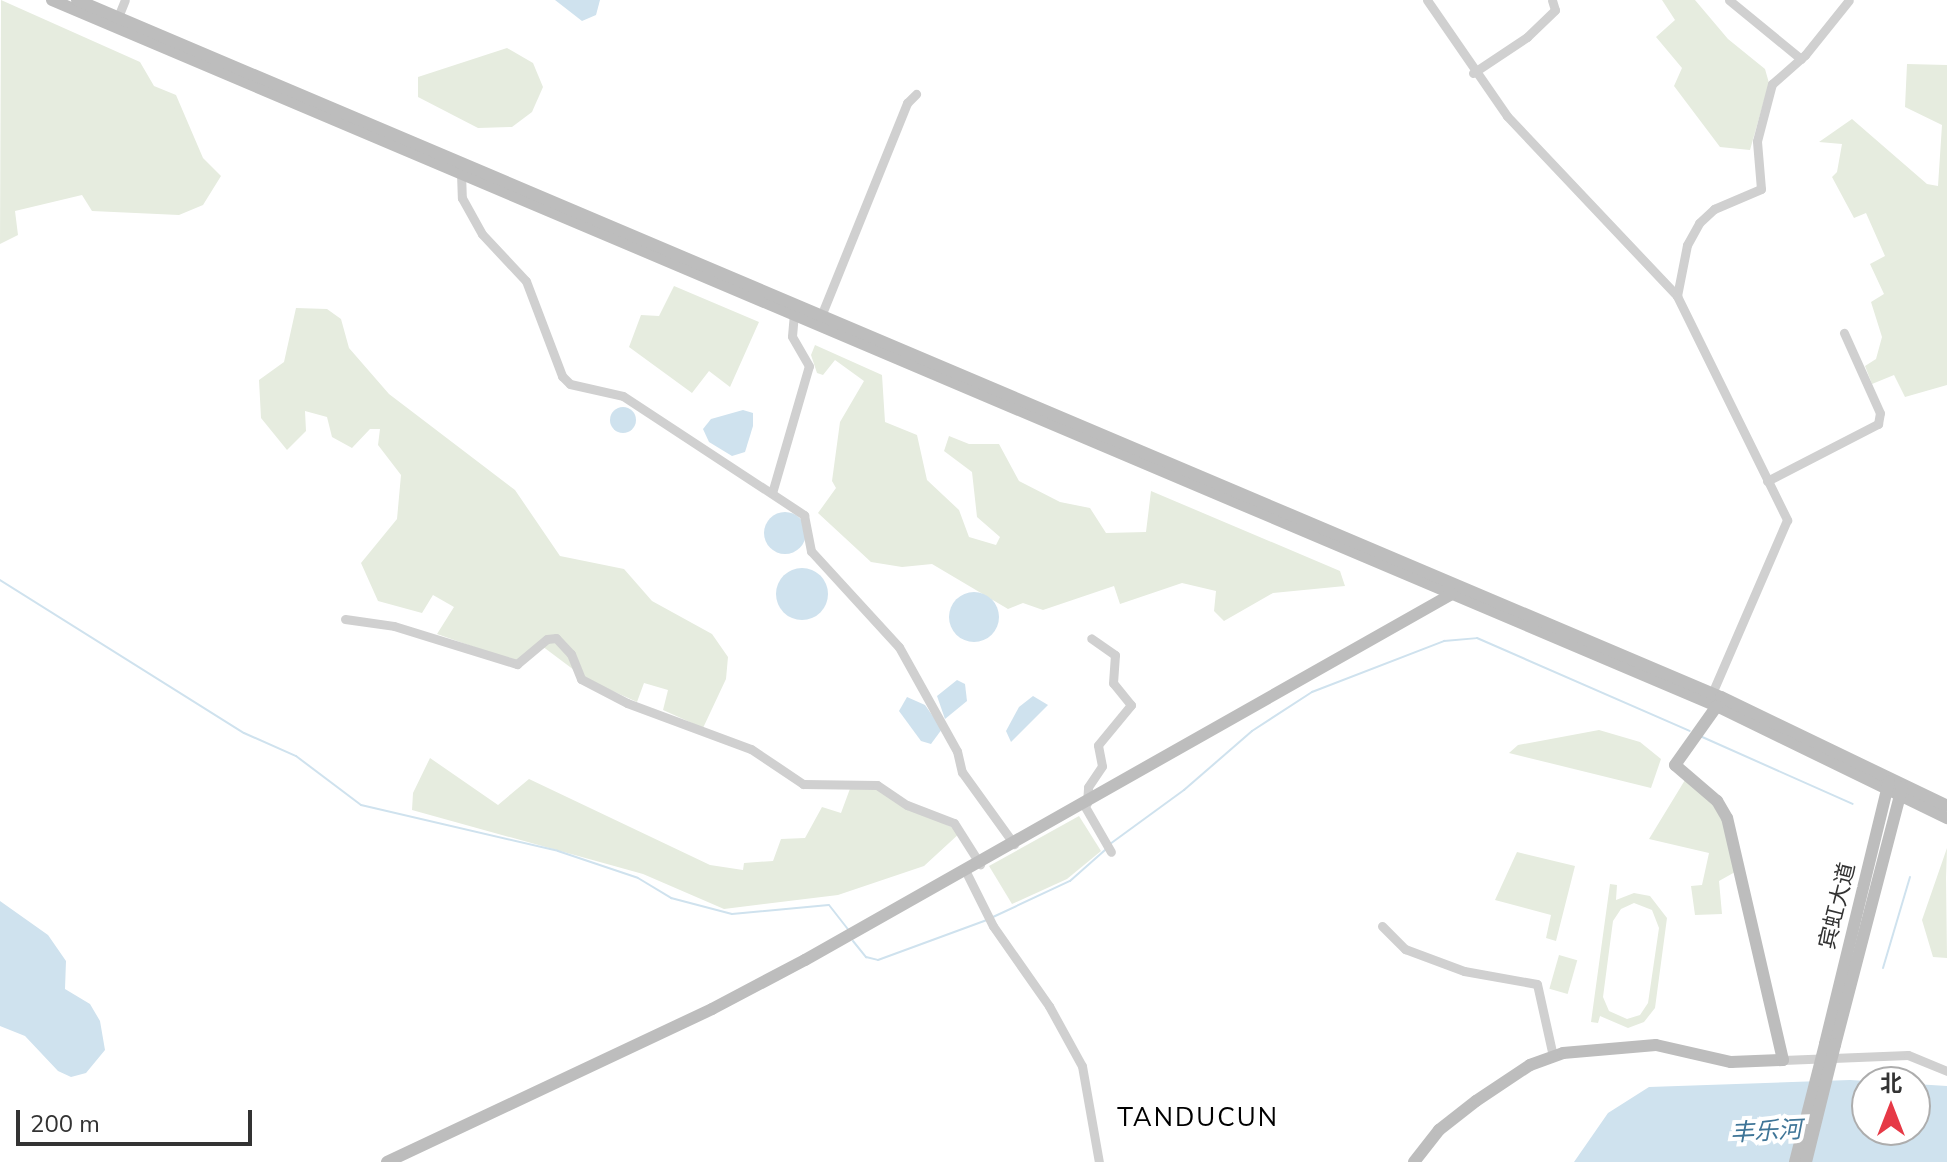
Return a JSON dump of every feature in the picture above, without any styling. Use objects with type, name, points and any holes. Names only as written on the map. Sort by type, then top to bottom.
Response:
[{"type":"main road","points":[[52,0],[1717,706],[1902,790],[1947,806]]},
{"type":"main road","points":[[77,0],[1712,693],[1889,784]]},
{"type":"main road","points":[[387,1162],[712,1009],[966,872],[1452,594]]},
{"type":"main road","points":[[1414,1162],[1464,1110],[1520,1071],[1553,1056],[1645,1045],[1742,1063],[1783,1060],[1727,818],[1717,801],[1675,765],[1717,706]]},
{"type":"main road","name":"宾虹大道","points":[[1830,1044],[1889,784]]},
{"type":"main road","points":[[1902,790],[1947,818]]},
{"type":"main road","name":"宾虹大道","points":[[1830,1044],[1902,790]]},
{"type":"main road","points":[[1795,1162],[1830,1044]]},
{"type":"main road","points":[[1806,1162],[1830,1044]]},
{"type":"street","points":[[118,17],[125,0]]},
{"type":"street","points":[[1427,0],[1473,73],[1513,122],[1677,296],[1787,520],[1712,693]]},
{"type":"street","points":[[1473,73],[1527,37],[1555,10],[1552,0]]},
{"type":"street","points":[[1729,0],[1801,59]]},
{"type":"street","points":[[1677,296],[1687,245],[1699,223],[1714,209],[1761,189],[1757,141],[1766,95],[1778,76],[1801,59],[1849,0]]},
{"type":"street","points":[[821,316],[907,103],[916,94]]},
{"type":"street","points":[[461,173],[464,203],[485,238],[525,278],[568,382],[623,396],[804,515],[815,556],[899,647],[957,751],[962,772],[1014,844]]},
{"type":"street","points":[[772,493],[809,366],[792,336],[794,315]]},
{"type":"street","points":[[1767,481],[1878,424],[1880,413],[1844,333]]},
{"type":"street","points":[[345,619],[394,626],[517,664],[547,639],[556,638],[571,654],[575,672],[591,685],[751,749],[803,784],[877,785],[907,805],[954,823],[980,864]]},
{"type":"street","points":[[1091,638],[1115,655],[1113,683],[1131,705],[1098,745],[1102,766],[1087,789],[1086,804],[1111,852]]},
{"type":"street","points":[[966,872],[993,926],[1079,1058],[1089,1086],[1099,1162]]},
{"type":"street","points":[[1382,926],[1405,949],[1464,971],[1537,984],[1553,1056]]},
{"type":"street","points":[[1783,1060],[1908,1055],[1947,1071]]},
{"type":"shaded area","points":[[1,0],[140,62],[154,86],[176,95],[203,158],[221,176],[203,205],[179,215],[92,211],[82,195],[15,211],[18,235],[0,244]]},
{"type":"shaded area","points":[[1662,0],[1695,0],[1728,39],[1765,69],[1769,83],[1750,150],[1720,147],[1674,86],[1682,68],[1656,37],[1675,20]]},
{"type":"shaded area","points":[[507,48],[533,63],[543,87],[532,112],[512,127],[478,128],[418,97],[418,77]]},
{"type":"shaded area","points":[[1907,64],[1947,65],[1947,385],[1905,397],[1894,375],[1872,384],[1865,366],[1876,359],[1882,337],[1871,302],[1884,294],[1870,264],[1885,256],[1866,213],[1854,218],[1832,177],[1837,172],[1842,144],[1819,142],[1852,119],[1927,184],[1938,186],[1942,125],[1905,107]]},
{"type":"shaded area","points":[[674,286],[759,322],[730,387],[709,371],[692,393],[629,347],[641,315],[659,316]]},
{"type":"shaded area","points":[[296,308],[327,309],[341,319],[349,348],[389,394],[515,490],[560,556],[624,569],[652,601],[712,634],[728,657],[726,679],[703,728],[663,710],[668,690],[644,683],[637,702],[586,679],[538,643],[517,662],[437,634],[454,607],[433,595],[422,613],[378,601],[361,563],[397,519],[401,475],[378,445],[380,429],[370,429],[352,448],[332,437],[327,417],[305,411],[306,431],[287,450],[261,418],[259,380],[284,362]]},
{"type":"shaded area","points":[[815,345],[882,375],[885,422],[917,435],[927,480],[959,510],[969,537],[996,545],[1000,537],[977,517],[972,472],[944,451],[949,436],[969,444],[999,444],[1019,481],[1060,502],[1090,508],[1106,533],[1146,532],[1151,491],[1340,571],[1345,586],[1273,593],[1224,621],[1214,611],[1216,591],[1182,583],[1120,604],[1114,586],[1043,610],[1023,603],[1008,609],[932,564],[902,567],[871,562],[818,513],[836,488],[832,481],[840,422],[864,381],[835,360],[823,375],[817,373],[811,355]]},
{"type":"shaded area","points":[[1599,730],[1640,742],[1661,759],[1651,788],[1509,753],[1518,745]]},
{"type":"shaded area","points":[[430,758],[498,805],[529,779],[710,865],[743,870],[744,863],[773,861],[781,839],[805,838],[822,807],[841,813],[851,786],[870,786],[961,832],[924,866],[838,895],[724,909],[643,874],[412,810],[413,793]]},
{"type":"shaded area","points":[[1685,780],[1715,804],[1724,819],[1735,872],[1719,881],[1722,914],[1695,915],[1691,886],[1702,885],[1709,853],[1649,839]]},
{"type":"shaded area","points":[[1079,816],[1101,851],[1067,879],[1012,904],[989,866]]},
{"type":"shaded area","points":[[1947,848],[1947,958],[1933,957],[1922,920]]},
{"type":"shaded area","points":[[1517,852],[1575,866],[1556,941],[1546,938],[1551,915],[1495,900]]},
{"type":"shaded area","points":[[1610,884],[1617,885],[1616,900],[1634,893],[1650,896],[1667,918],[1655,1008],[1644,1022],[1628,1028],[1600,1016],[1598,1023],[1591,1022]],"holes":[[[1634,903],[1652,910],[1659,928],[1648,1003],[1640,1015],[1627,1019],[1609,1011],[1603,997],[1613,921],[1621,909]]]},
{"type":"shaded area","points":[[1559,955],[1577,960],[1568,994],[1549,989]]},
{"type":"water","points":[[555,0],[600,0],[596,15],[582,21]]},
{"type":"water","points":[[623,407],[632,411],[636,420],[632,429],[623,433],[614,429],[610,420],[614,411]]},
{"type":"water","points":[[743,410],[753,413],[753,426],[745,452],[732,456],[709,442],[703,429],[711,419]]},
{"type":"water","points":[[785,512],[800,518],[806,533],[800,548],[785,554],[770,548],[764,533],[770,518]]},
{"type":"water","points":[[802,568],[820,576],[828,594],[820,612],[802,620],[784,612],[776,594],[784,576]]},
{"type":"water","points":[[974,592],[992,599],[999,617],[992,635],[974,642],[956,635],[949,617],[956,599]]},
{"type":"water","points":[[957,680],[965,684],[967,701],[945,719],[937,696]]},
{"type":"water","points":[[1033,696],[1048,705],[1011,742],[1006,731],[1019,707]]},
{"type":"water","points":[[907,697],[925,705],[942,729],[931,744],[921,741],[899,711]]},
{"type":"water","points":[[0,901],[48,935],[66,961],[65,989],[90,1004],[100,1021],[105,1050],[86,1073],[71,1077],[58,1071],[25,1036],[0,1026]]},
{"type":"water","name":"丰乐河","points":[[1851,1080],[1851,1146],[1931,1146],[1931,1085],[1947,1086],[1947,1162],[1574,1162],[1608,1113],[1649,1087]]},
{"type":"waterway","points":[[0,580],[244,733],[296,756],[361,805],[558,851],[638,878],[671,898],[732,914],[829,905],[849,931]]},
{"type":"waterway","points":[[1110,844],[1184,790],[1252,731],[1312,692],[1444,641],[1477,638],[1690,731]]},
{"type":"waterway","points":[[1700,736],[1853,804]]},
{"type":"waterway","points":[[993,917],[1070,881],[1106,849]]},
{"type":"waterway","points":[[1883,968],[1910,877]]},
{"type":"waterway","points":[[853,941],[866,957],[878,960],[987,920]]},
{"type":"district","name":"TANDUCUN","points":[[1198,1118]]}]
